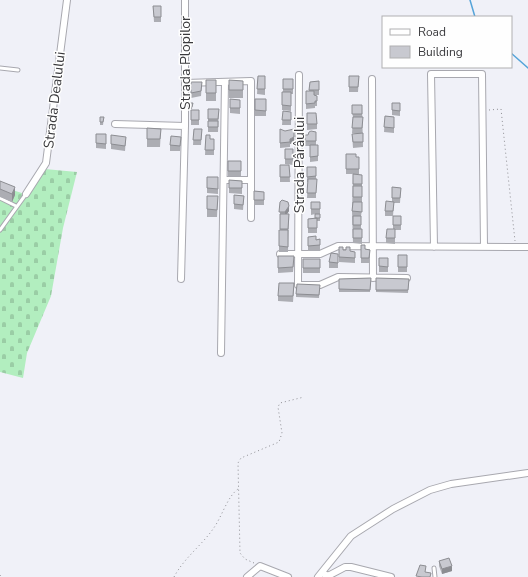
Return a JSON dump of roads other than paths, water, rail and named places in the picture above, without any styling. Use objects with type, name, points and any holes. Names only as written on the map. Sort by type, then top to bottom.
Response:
[{"type":"street","name":"Strada Dealului","points":[[26,194],[46,162],[67,0]]},
{"type":"street","name":"Strada Plopilor","points":[[181,279],[185,126],[185,0]]},
{"type":"street","points":[[434,247],[431,74],[482,74],[484,247]]},
{"type":"street","name":"Strada Pârâului","points":[[299,75],[299,254],[295,285],[320,285],[338,277],[407,278]]},
{"type":"street","points":[[372,79],[373,278]]},
{"type":"street","points":[[185,83],[252,81],[251,218]]},
{"type":"street","points":[[221,353],[225,82]]},
{"type":"street","points":[[115,124],[185,126]]},
{"type":"street","points":[[224,180],[251,180]]},
{"type":"street","points":[[280,254],[320,254],[338,246],[528,247]]},
{"type":"street","points":[[320,575],[351,536],[393,509],[430,490],[451,484],[528,473]]},
{"type":"street","points":[[247,577],[260,566],[288,577]]},
{"type":"street","points":[[320,575],[328,576],[345,567],[351,567],[391,577]]},
{"type":"lane","points":[[0,68],[18,70]]},
{"type":"lane","points":[[0,230],[26,194]]},
{"type":"lane","points":[[0,198],[16,206]]},
{"type":"lane","points":[[434,568],[435,577]]},
{"type":"waterway","points":[[470,0],[475,16]]},
{"type":"waterway","points":[[512,54],[528,68]]}]
